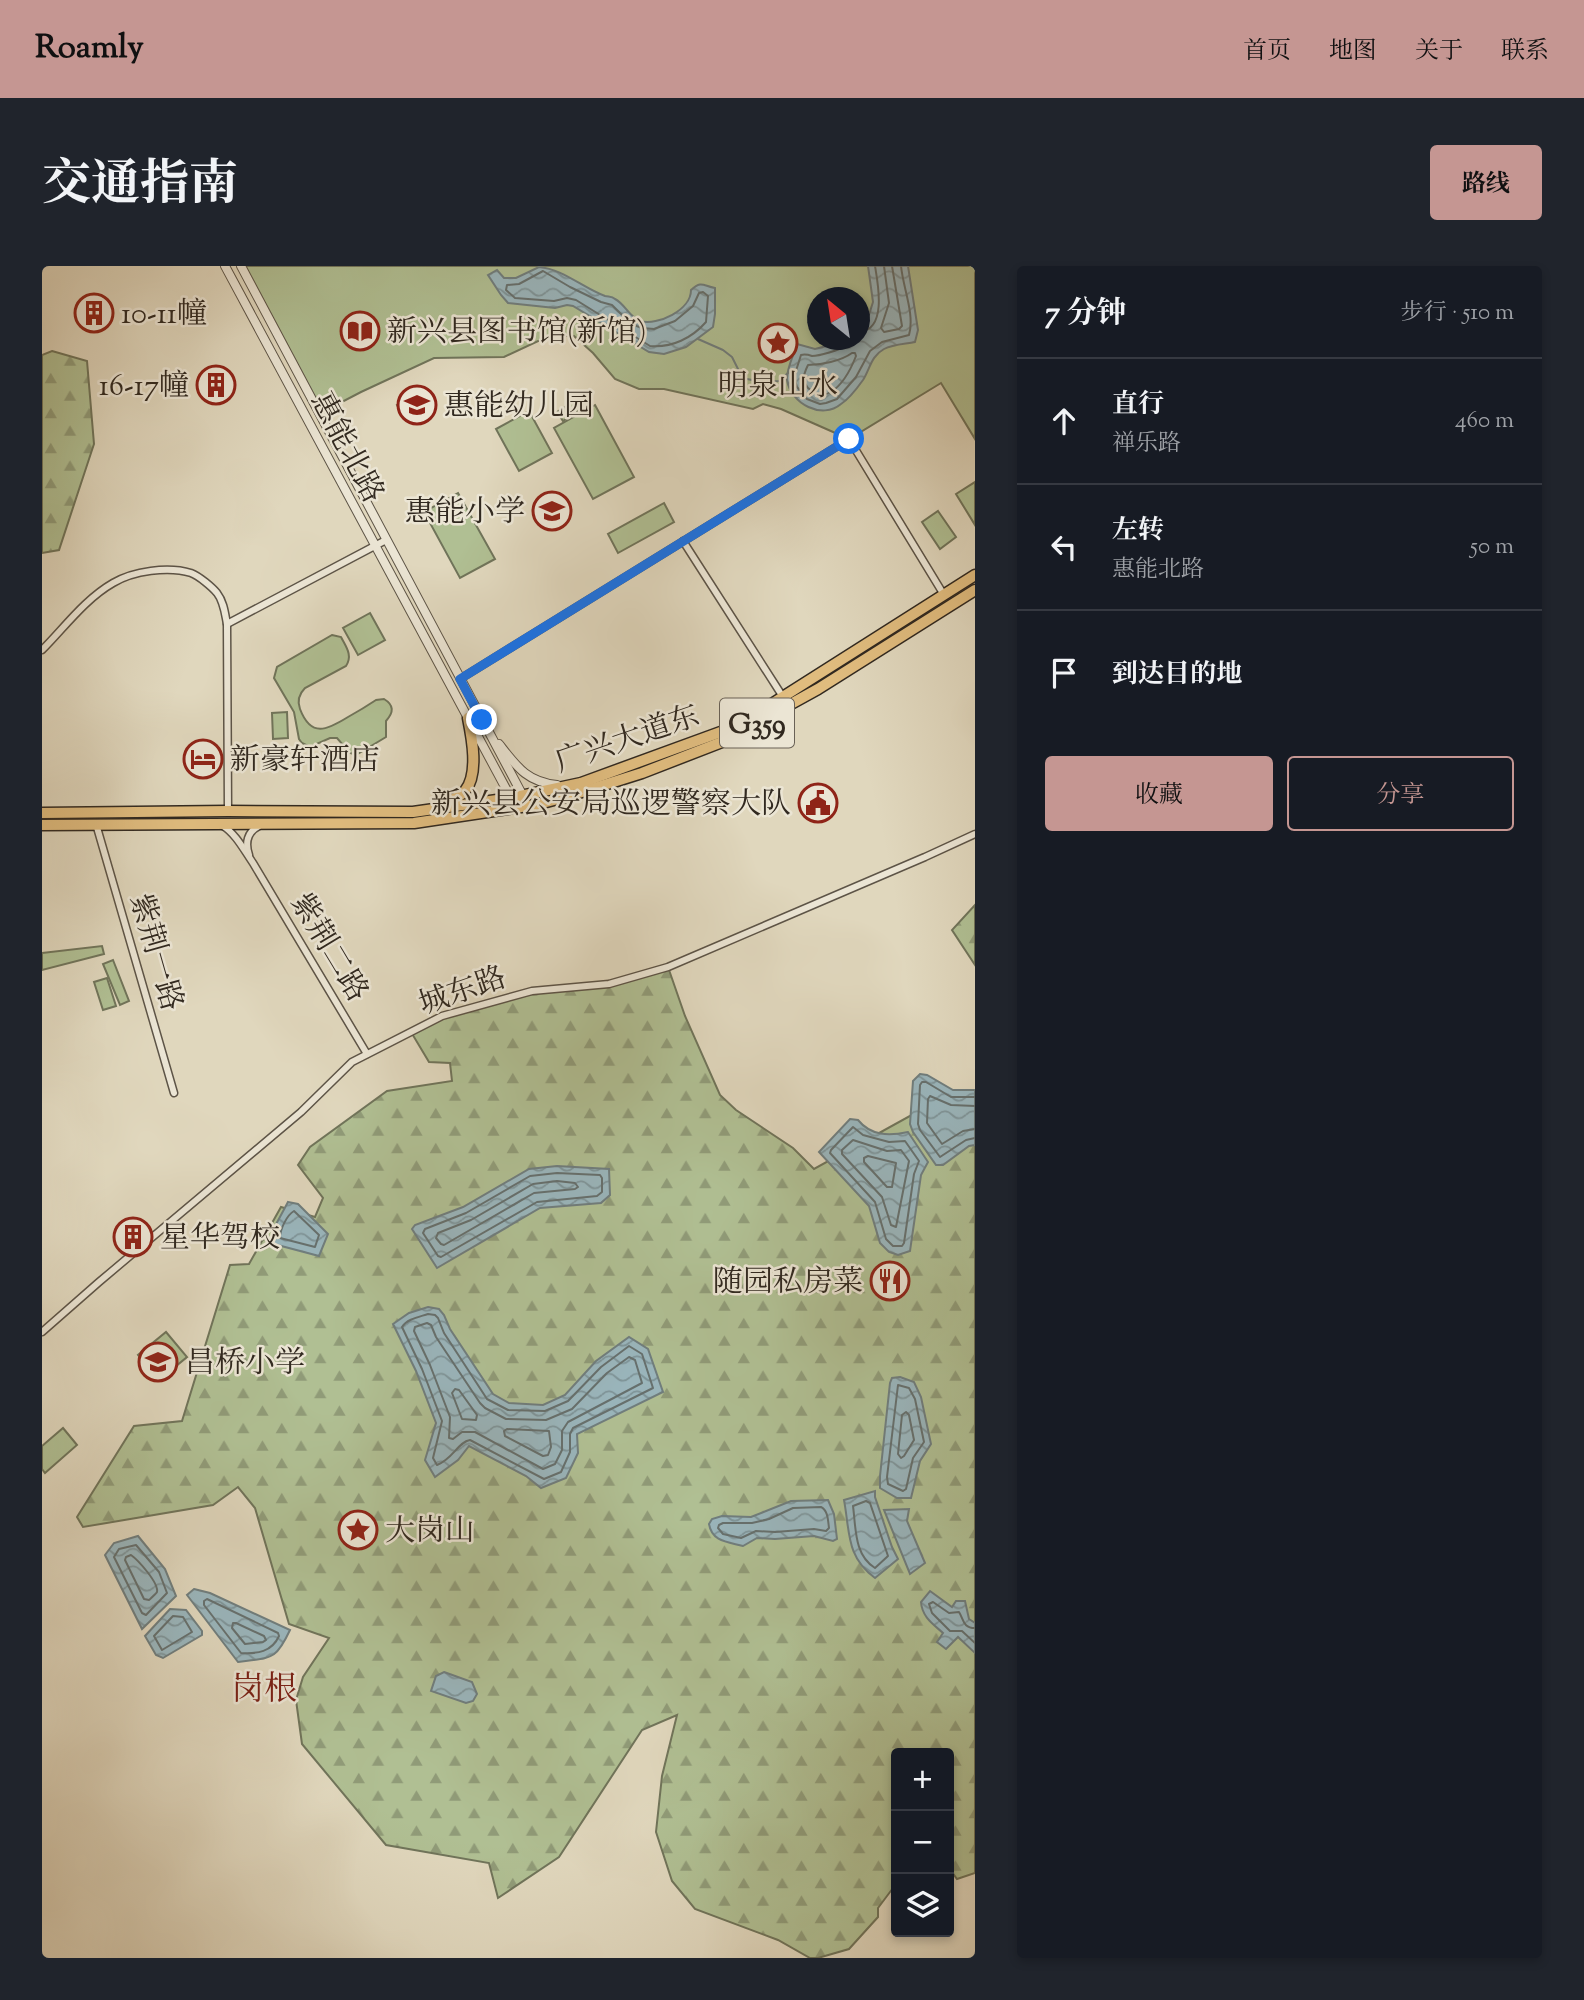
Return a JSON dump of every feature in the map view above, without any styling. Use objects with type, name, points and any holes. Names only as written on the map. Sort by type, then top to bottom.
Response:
[{"type":"highway","name":"广兴大道东","points":[[42,813],[412,812],[517,797],[581,783],[737,726],[975,575]]},
{"type":"highway","name":"广兴大道东","points":[[42,825],[414,823],[569,796],[642,773],[722,743],[818,690],[975,590]]},
{"type":"highway","points":[[434,808],[466,791],[471,779],[473,741],[468,718]]},
{"type":"street","name":"惠能北路","points":[[225,266],[468,718],[517,797]]},
{"type":"street","name":"惠能北路","points":[[241,266],[482,720],[517,797]]},
{"type":"street","points":[[460,679],[849,439],[944,595]]},
{"type":"street","points":[[227,624],[386,540]]},
{"type":"street","points":[[683,541],[783,697]]},
{"type":"street","points":[[42,650],[97,594],[129,575],[167,570],[193,574],[217,593],[227,624],[228,811]]},
{"type":"street","points":[[482,720],[513,761],[530,778],[556,785],[581,783]]},
{"type":"street","name":"紫荆二路","points":[[216,823],[227,828],[253,863],[367,1054]]},
{"type":"street","points":[[253,863],[247,848],[247,839],[256,828],[268,823]]},
{"type":"street","name":"紫荆一路","points":[[96,824],[174,1093]]},
{"type":"street","name":"城东路","points":[[42,1332],[301,1112],[352,1062],[442,1016],[533,991],[609,984],[668,967],[975,834]]},
{"type":"green space","points":[[241,266],[975,266],[975,439],[941,383],[849,439],[781,409],[763,404],[753,409],[664,389],[639,389],[615,379],[574,336],[551,335],[504,357],[434,358],[319,414]]},
{"type":"green space","points":[[52,351],[87,361],[94,444],[59,550],[42,553],[42,355]]},
{"type":"green space","points":[[417,396],[422,406],[402,415],[397,405]]},
{"type":"green space","points":[[576,400],[581,409],[563,421],[557,412]]},
{"type":"green space","points":[[595,405],[634,477],[593,499],[554,428]]},
{"type":"green space","points":[[529,411],[552,453],[519,471],[496,429]]},
{"type":"green space","points":[[975,482],[975,525],[956,494]]},
{"type":"green space","points":[[458,493],[495,559],[460,578],[424,512]]},
{"type":"green space","points":[[664,503],[674,522],[618,553],[608,534]]},
{"type":"green space","points":[[938,511],[956,537],[940,549],[922,522]]},
{"type":"green space","points":[[370,613],[385,640],[358,655],[343,628]]},
{"type":"green space","points":[[332,635],[341,637],[348,651],[348,662],[346,666],[305,688],[299,698],[299,706],[309,724],[320,729],[333,725],[376,700],[387,701],[392,709],[386,721],[386,737],[356,755],[350,753],[337,738],[330,738],[310,747],[302,743],[294,712],[274,678],[277,667]]},
{"type":"green space","points":[[287,712],[288,738],[273,739],[272,713]]},
{"type":"green space","points":[[975,905],[975,965],[952,930]]},
{"type":"green space","points":[[102,946],[104,954],[42,970],[42,953]]},
{"type":"green space","points":[[113,960],[129,1001],[120,1005],[103,964]]},
{"type":"green space","points":[[668,967],[685,1016],[720,1095],[736,1110],[793,1148],[814,1169],[937,1101],[975,1092],[975,1873],[957,1879],[954,1875],[954,1748],[891,1748],[891,1891],[878,1908],[878,1917],[849,1949],[818,1958],[810,1958],[778,1940],[695,1909],[672,1881],[656,1832],[662,1776],[677,1715],[642,1730],[559,1857],[498,1898],[489,1863],[386,1845],[302,1744],[296,1700],[303,1677],[329,1638],[289,1624],[255,1508],[238,1487],[213,1505],[83,1527],[77,1517],[134,1426],[182,1421],[230,1265],[249,1264],[281,1207],[315,1217],[323,1198],[298,1165],[310,1147],[387,1091],[452,1081],[450,1063],[429,1062],[411,1032],[442,1016],[532,991],[609,984]]},
{"type":"green space","points":[[107,978],[116,1006],[103,1010],[94,982]]},
{"type":"green space","points":[[166,1332],[187,1357],[159,1380],[138,1355]]},
{"type":"green space","points":[[63,1428],[77,1445],[45,1473],[42,1469],[42,1446]]},
{"type":"water","points":[[868,266],[908,266],[918,330],[915,342],[891,346],[880,352],[873,359],[861,383],[833,409],[817,410],[808,407],[794,396],[787,380],[797,344],[807,347],[807,350],[870,350],[870,312],[873,302]]},
{"type":"water","points":[[539,267],[556,271],[597,293],[613,297],[636,319],[647,322],[664,319],[680,310],[690,297],[691,290],[698,285],[715,288],[713,327],[686,347],[664,354],[649,352],[573,306],[555,308],[508,303],[488,275],[497,270],[504,278],[516,278]]},
{"type":"water","points":[[920,1074],[927,1075],[953,1090],[975,1090],[975,1145],[969,1146],[943,1165],[936,1165],[910,1124],[913,1081]]},
{"type":"water","points":[[850,1119],[858,1120],[881,1134],[908,1132],[928,1162],[921,1175],[910,1251],[898,1255],[889,1252],[880,1243],[869,1206],[819,1152]]},
{"type":"water","points":[[557,1166],[609,1169],[610,1195],[601,1203],[540,1208],[437,1268],[412,1229],[415,1225],[463,1207],[529,1169]]},
{"type":"water","points":[[288,1202],[298,1204],[328,1234],[319,1256],[270,1243],[274,1228]]},
{"type":"water","points":[[428,1307],[439,1309],[493,1394],[509,1403],[543,1405],[565,1395],[596,1361],[629,1337],[648,1349],[663,1392],[577,1434],[578,1453],[566,1478],[541,1488],[526,1476],[469,1446],[458,1460],[435,1477],[425,1460],[436,1423],[416,1371],[393,1324],[409,1313]]},
{"type":"water","points":[[900,1377],[914,1382],[921,1397],[931,1444],[920,1461],[911,1498],[897,1498],[880,1488],[890,1383],[892,1378]]},
{"type":"water","points":[[875,1491],[898,1559],[875,1578],[854,1553],[844,1500]]},
{"type":"water","points":[[828,1500],[834,1514],[837,1539],[833,1541],[814,1536],[757,1538],[743,1546],[717,1538],[709,1524],[712,1519],[722,1516],[751,1517],[791,1501]]},
{"type":"water","points":[[909,1509],[907,1521],[925,1563],[910,1574],[884,1510]]},
{"type":"water","points":[[138,1536],[165,1569],[176,1596],[142,1629],[105,1555],[114,1543]]},
{"type":"water","points":[[194,1589],[210,1593],[290,1630],[276,1653],[238,1662],[187,1595]]},
{"type":"water","points":[[930,1591],[952,1607],[956,1601],[965,1601],[969,1619],[975,1623],[975,1653],[958,1637],[946,1649],[937,1642],[943,1633],[926,1616],[921,1602]]},
{"type":"water","points":[[170,1609],[186,1610],[202,1631],[202,1635],[163,1658],[156,1655],[145,1636]]},
{"type":"water","points":[[444,1672],[472,1682],[477,1694],[473,1701],[466,1703],[431,1691],[436,1676]]},
{"type":"waterway","points":[[698,339],[732,357],[741,375],[747,379],[779,381],[788,373]]},
{"type":"place","name":"10-11幢","points":[[94,313]]},
{"type":"place","name":"新兴县图书馆(新馆)","points":[[360,331]]},
{"type":"place","name":"明泉山水","points":[[778,343]]},
{"type":"place","name":"16-17幢","points":[[216,385]]},
{"type":"place","name":"惠能幼儿园","points":[[417,405]]},
{"type":"place","name":"惠能小学","points":[[552,511]]},
{"type":"place","name":"新豪轩酒店","points":[[203,759]]},
{"type":"place","name":"新兴县公安局巡逻警察大队","points":[[818,803]]},
{"type":"place","name":"星华驾校","points":[[133,1237]]},
{"type":"place","name":"随园私房菜","points":[[890,1281]]},
{"type":"place","name":"昌桥小学","points":[[158,1362]]},
{"type":"place","name":"大岗山","points":[[358,1530]]},
{"type":"district","name":"岗根","points":[[264,1687]]},
{"type":"route","points":[[482,720],[460,679],[849,439]]}]
